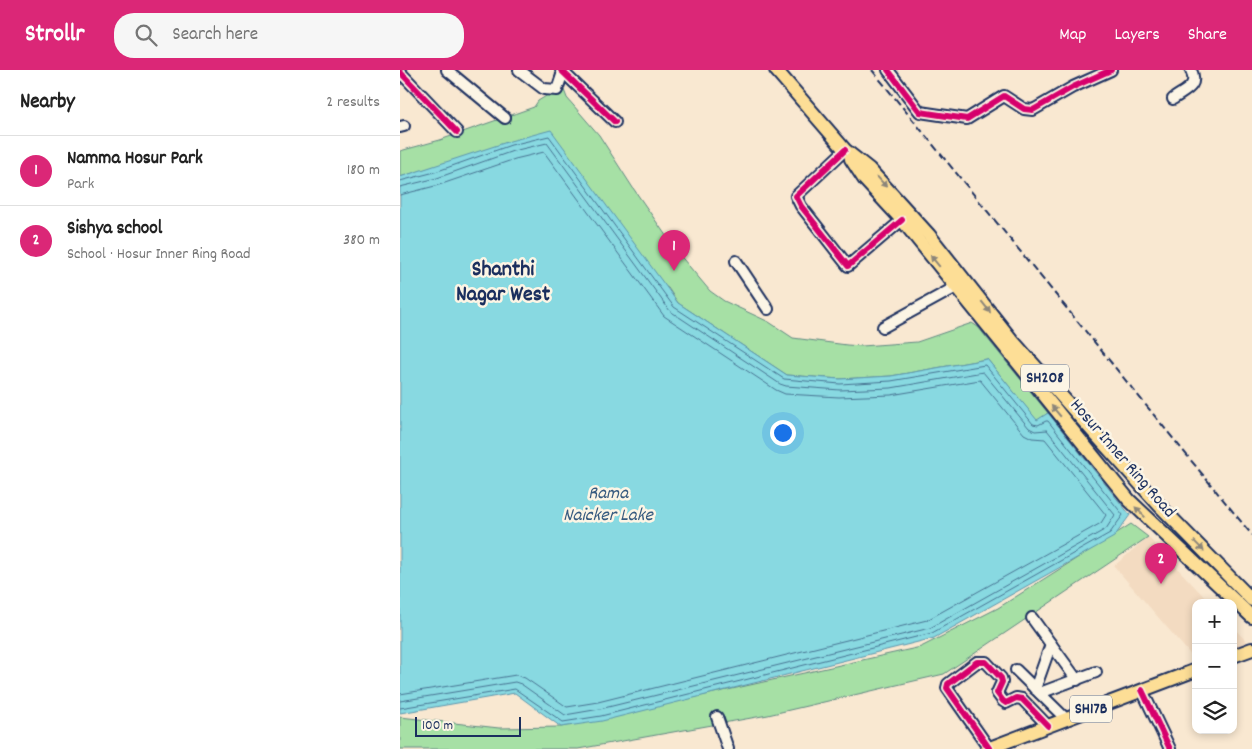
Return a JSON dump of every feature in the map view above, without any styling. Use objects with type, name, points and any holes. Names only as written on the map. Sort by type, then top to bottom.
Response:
[{"type":"main road","name":"Hosur Inner Ring Road","points":[[776,70],[846,150],[869,169],[929,235],[1011,339],[1088,426],[1182,528],[1252,600]]},
{"type":"main road","name":"Hosur Inner Ring Road","points":[[846,150],[864,179],[902,220],[1129,500],[1252,617]]},
{"type":"main road","points":[[1170,540],[1182,528]]},
{"type":"main road","points":[[1237,655],[1252,649]]},
{"type":"main road","name":"SH17B","points":[[988,749],[1192,671]]},
{"type":"street","points":[[447,70],[505,118]]},
{"type":"street","points":[[519,70],[544,88],[557,90],[562,71],[615,122]]},
{"type":"street","points":[[888,70],[920,112],[967,119],[1004,96],[1024,109],[1033,110],[1073,87],[1111,70]]},
{"type":"street","points":[[1173,99],[1194,83],[1191,70]]},
{"type":"street","points":[[400,72],[457,132]]},
{"type":"street","points":[[846,150],[796,196],[801,206],[848,266],[902,220]]},
{"type":"street","points":[[736,261],[768,309]]},
{"type":"street","points":[[883,326],[956,287]]},
{"type":"street","points":[[1032,618],[1077,680]]},
{"type":"street","points":[[1038,691],[1051,644]]},
{"type":"street","points":[[988,749],[947,688],[948,684],[978,662],[986,662],[1001,678],[1002,682],[997,693],[1002,701],[1006,703],[1016,698],[1022,699],[1027,702],[1048,726]]},
{"type":"street","points":[[1016,670],[1066,719]]},
{"type":"street","points":[[1038,691],[1077,680],[1096,672]]},
{"type":"street","points":[[1142,690],[1170,749]]},
{"type":"street","points":[[717,716],[728,749]]},
{"type":"shaded area","points":[[1148,537],[1206,599],[1192,599],[1192,656],[1114,566]]},
{"type":"shaded area","points":[[1237,631],[1251,646],[1237,650]]},
{"type":"green space","points":[[556,90],[564,90],[567,98],[599,135],[678,253],[710,291],[724,301],[769,322],[793,338],[847,345],[862,346],[917,342],[972,323],[978,327],[1048,413],[1037,421],[987,359],[891,376],[840,379],[787,375],[678,303],[668,288],[433,167],[400,177],[400,151],[440,140],[534,107],[538,101]]},
{"type":"green space","points":[[1131,524],[1148,537],[944,674],[768,715],[578,749],[400,749],[400,717],[499,728],[561,727],[921,647],[998,608]]},
{"type":"water","name":"Rama Naicker Lake","points":[[551,130],[678,303],[787,375],[840,379],[891,376],[987,359],[1037,420],[1048,413],[1130,515],[1114,537],[934,638],[602,721],[561,727],[515,693],[400,713],[400,177],[510,141]]},
{"type":"railway","points":[[872,70],[1252,535]]},
{"type":"cycle path","points":[[561,70],[615,122]]},
{"type":"cycle path","points":[[888,70],[920,112],[967,119],[1004,96],[1024,109],[1033,110],[1073,87],[1111,70]]},
{"type":"cycle path","points":[[400,72],[457,132]]},
{"type":"cycle path","points":[[845,150],[796,196],[801,206],[848,266],[902,220]]},
{"type":"cycle path","points":[[989,748],[947,688],[948,684],[977,662],[986,662],[1001,678],[1002,682],[997,693],[1003,701],[1006,703],[1016,698],[1022,699],[1048,726]]},
{"type":"cycle path","points":[[1142,690],[1170,749]]},
{"type":"place","name":"Namma Hosur Park","points":[[674,271]]},
{"type":"place","name":"Sishya school","points":[[1161,584]]},
{"type":"district","name":"Shanthi Nagar West","points":[[503,282]]}]
